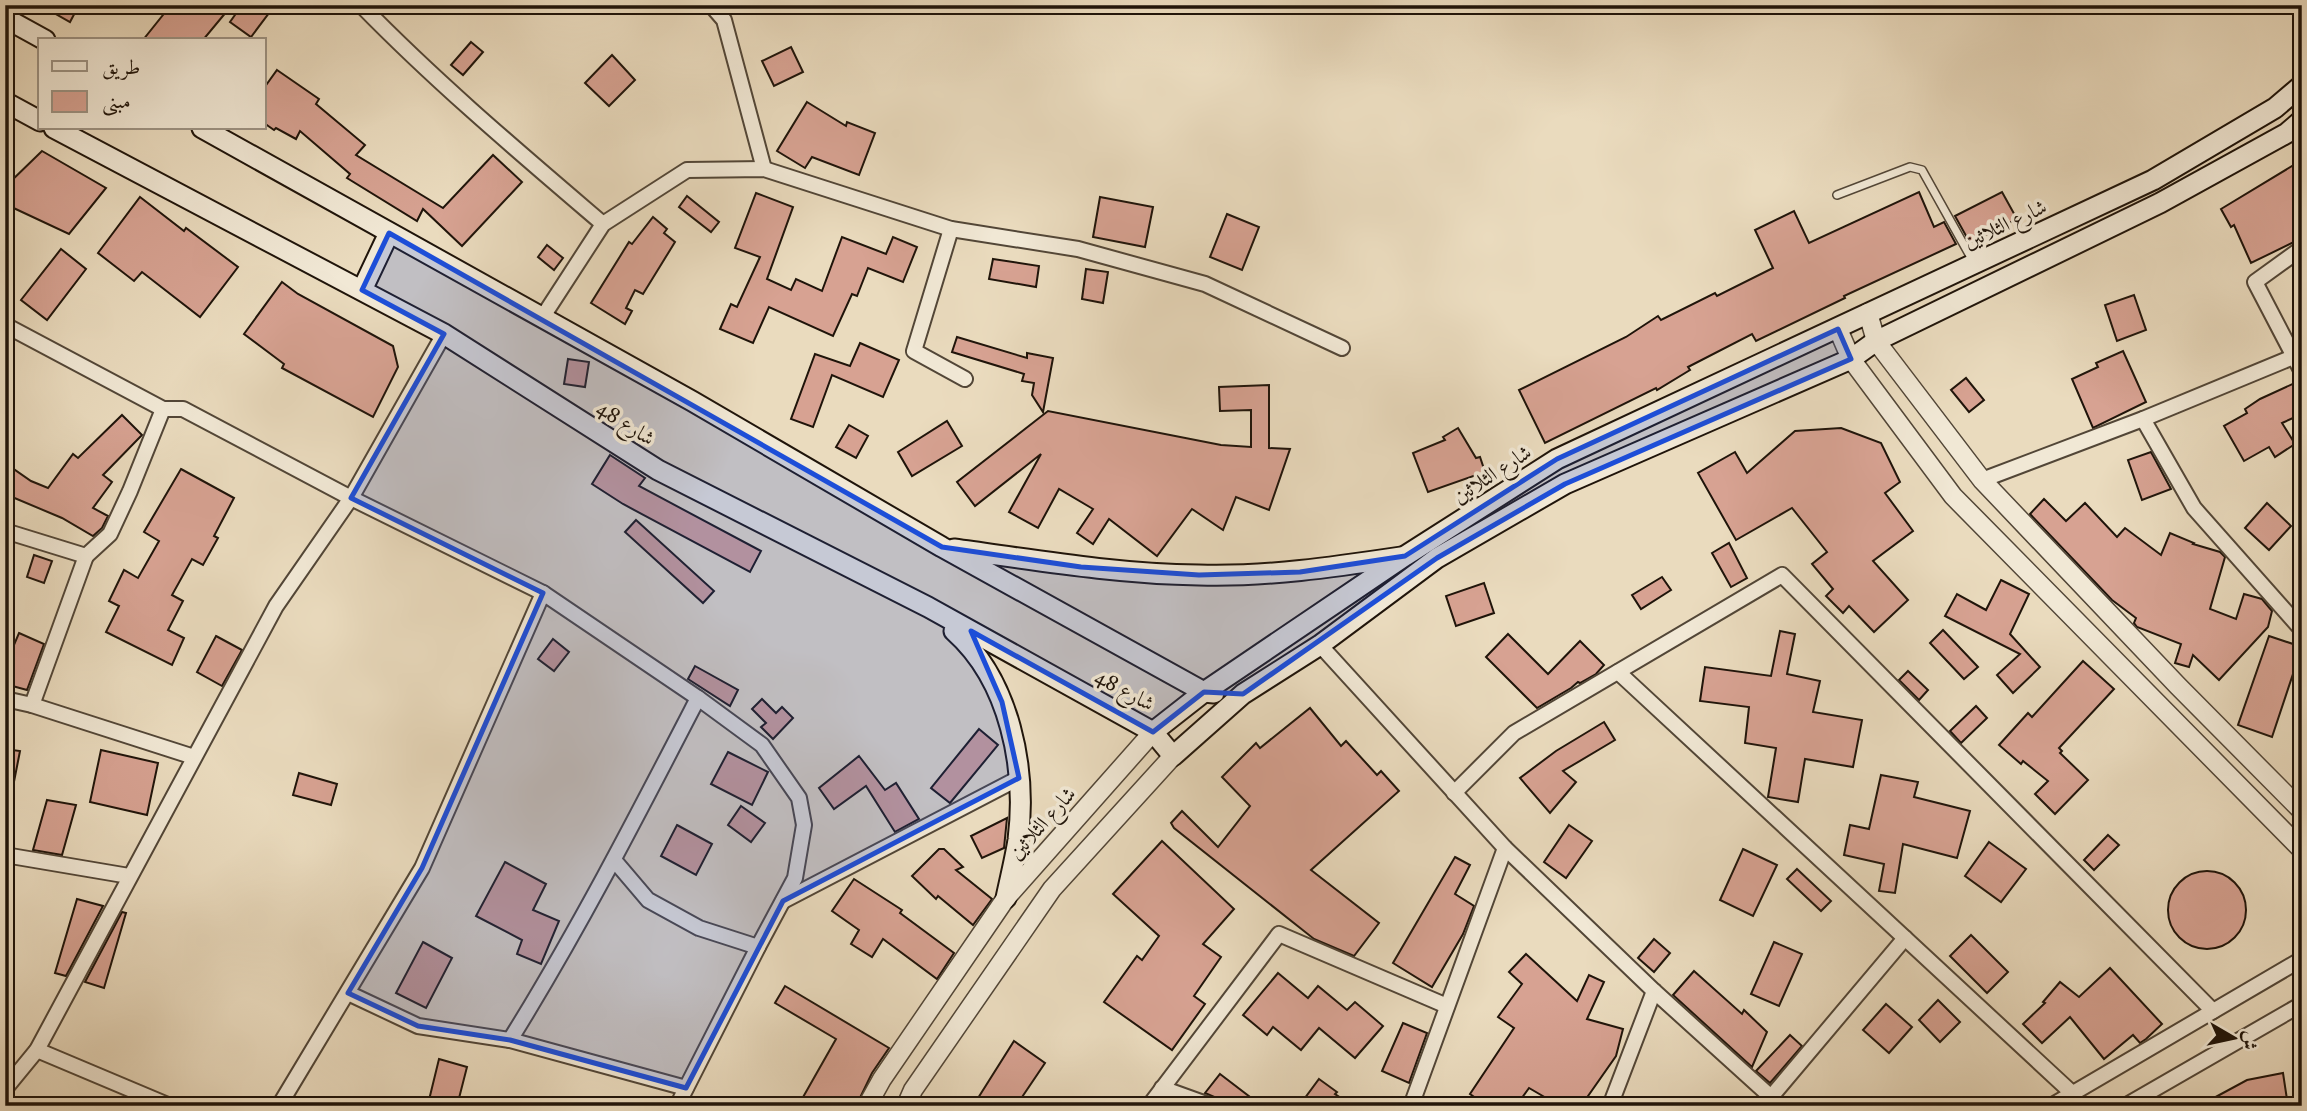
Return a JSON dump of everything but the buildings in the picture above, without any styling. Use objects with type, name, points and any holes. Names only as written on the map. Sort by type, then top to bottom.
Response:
[{"type":"main road","points":[[5,18],[41,38]]},
{"type":"main road","name":"شارع الثلاثين","points":[[1153,732],[1203,692],[1405,556],[1558,459],[2152,180],[2275,108],[2302,85]]},
{"type":"main road","points":[[5,102],[38,120]]},
{"type":"main road","name":"شارع الثلاثين","points":[[1173,756],[1243,694],[1320,645],[1437,558],[1565,484],[1851,359],[1876,341],[2160,203],[2287,133],[2302,120]]},
{"type":"main road","name":"شارع 48","points":[[58,130],[444,334],[657,470],[928,607],[1153,732],[1173,756]]},
{"type":"main road","name":"شارع 48","points":[[206,130],[692,401],[942,547],[1203,692],[1243,694]]},
{"type":"main road","points":[[362,290],[389,233]]},
{"type":"main road","points":[[942,547],[1081,566],[1199,575],[1300,572],[1405,556]]},
{"type":"main road","points":[[928,607],[972,646],[988,670],[1002,702],[1019,778],[1018,840],[1006,898]]},
{"type":"street","points":[[361,5],[414,59],[603,224]]},
{"type":"street","points":[[711,5],[724,20],[764,169]]},
{"type":"street","points":[[542,318],[603,224],[687,170],[764,169],[951,229],[1077,249],[1205,284],[1342,348]]},
{"type":"street","points":[[951,229],[914,351],[965,379]]},
{"type":"street","points":[[2302,248],[2255,282],[2302,372]]},
{"type":"street","points":[[1868,313],[1876,341],[1982,480],[2178,687],[2302,811]]},
{"type":"street","points":[[5,324],[163,409],[183,409],[351,498],[543,593],[698,698],[762,745],[799,798],[804,825],[795,878],[677,1106]]},
{"type":"street","points":[[1838,329],[1851,359],[1953,496],[2302,850]]},
{"type":"street","points":[[5,1089],[37,1050],[276,606],[351,498],[444,334]]},
{"type":"street","points":[[1982,480],[2293,358]]},
{"type":"street","points":[[32,705],[86,556],[110,534],[131,491],[163,409]]},
{"type":"street","points":[[2143,419],[2193,508],[2302,630]]},
{"type":"street","points":[[5,531],[86,556]]},
{"type":"street","points":[[1454,793],[1514,733],[1782,575],[2213,1011]]},
{"type":"street","points":[[279,1106],[422,868],[543,593]]},
{"type":"street","points":[[1320,645],[1505,848],[1654,991],[1776,1101],[1905,939]]},
{"type":"street","points":[[1618,672],[2072,1093]]},
{"type":"street","points":[[510,1040],[541,991],[614,860],[698,698]]},
{"type":"street","points":[[5,699],[32,705],[194,757]]},
{"type":"street","name":"شارع الثلاثين","points":[[867,1106],[882,1079],[1006,898],[1153,732]]},
{"type":"street","name":"شارع الثلاثين","points":[[906,1106],[914,1090],[1052,889],[1173,756]]},
{"type":"street","points":[[783,901],[1019,778]]},
{"type":"street","points":[[1411,1106],[1505,848]]},
{"type":"street","points":[[5,855],[129,876]]},
{"type":"street","points":[[614,860],[648,900],[699,928],[758,947]]},
{"type":"street","points":[[1149,1106],[1279,934],[1447,1006]]},
{"type":"street","points":[[2051,1106],[2302,959]]},
{"type":"street","points":[[1610,1106],[1654,991]]},
{"type":"street","points":[[348,993],[418,1026],[510,1040],[686,1088]]},
{"type":"street","points":[[2125,1106],[2302,1004]]},
{"type":"street","points":[[37,1050],[170,1106]]},
{"type":"street","points":[[1162,1088],[1212,1106]]},
{"type":"lane","points":[[1837,195],[1910,167],[1922,170],[1974,264]]},
{"type":"highlighted area","points":[[389,233],[942,547],[1081,567],[1199,575],[1300,572],[1405,556],[1557,459],[1838,329],[1851,359],[1565,484],[1437,558],[1243,694],[1204,692],[1153,732],[971,631],[1002,702],[1019,778],[783,901],[686,1088],[510,1040],[418,1026],[348,993],[422,868],[543,593],[351,498],[444,334],[362,290]]}]
